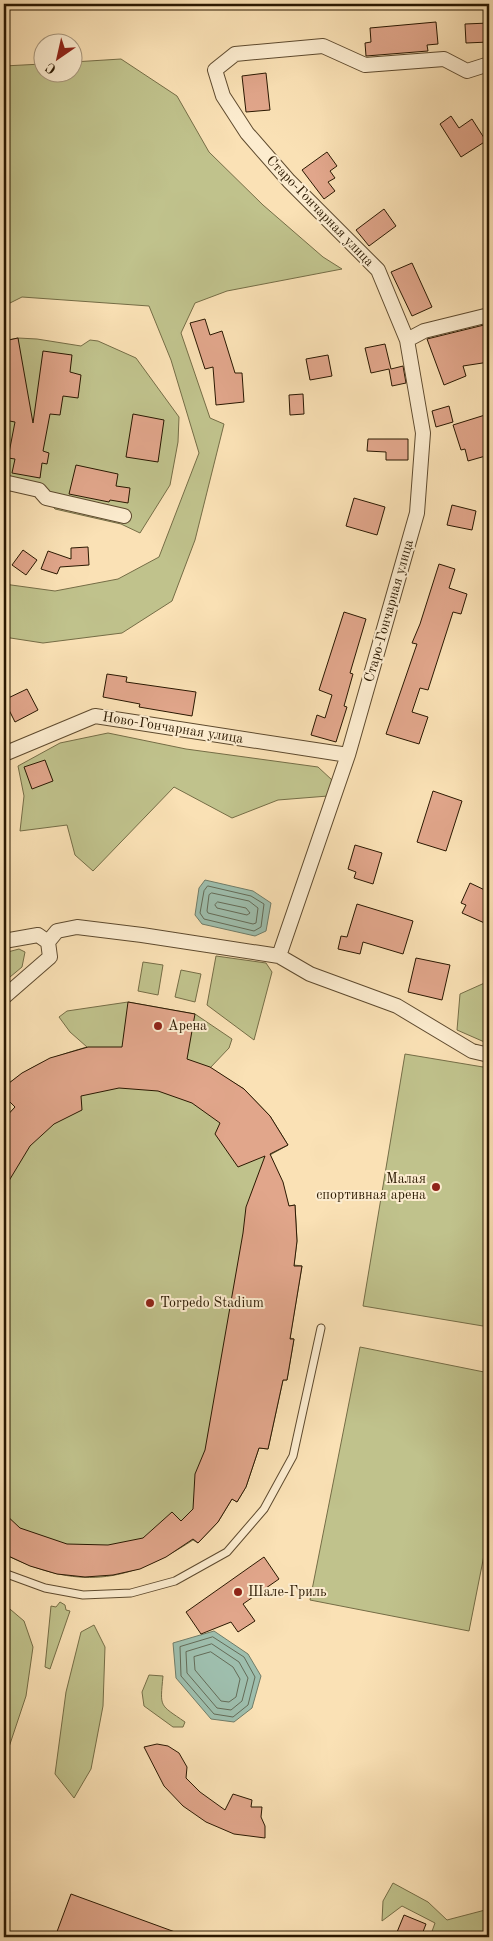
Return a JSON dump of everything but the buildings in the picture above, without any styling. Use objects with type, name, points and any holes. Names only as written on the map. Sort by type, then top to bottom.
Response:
[{"type":"street","name":"Старо-Гончарная улица","points":[[279,956],[348,755],[418,513],[423,432],[407,340],[378,270],[289,180],[247,134],[222,96],[214,70],[235,54],[323,46],[365,65],[444,59],[467,71],[489,64]]},
{"type":"street","points":[[407,340],[424,331],[489,315]]},
{"type":"street","points":[[4,482],[38,490],[46,498],[124,516]]},
{"type":"street","name":"Ново-Гончарная улица","points":[[4,754],[95,716],[348,755]]},
{"type":"street","points":[[4,997],[50,957],[48,942],[57,931],[77,927],[279,956],[310,974],[397,1006],[472,1052],[489,1055]]},
{"type":"street","points":[[4,941],[38,935],[48,942]]},
{"type":"lane","points":[[4,1573],[45,1588],[83,1596],[131,1593],[175,1581],[227,1552],[264,1509],[293,1456],[321,1328]]},
{"type":"green space","points":[[121,59],[177,96],[209,152],[263,205],[323,257],[342,269],[227,291],[195,303],[181,333],[210,418],[224,424],[195,540],[172,601],[122,633],[43,643],[4,637],[4,584],[55,591],[118,579],[159,557],[199,453],[171,360],[149,306],[22,297],[4,306],[4,66],[32,65],[32,82],[82,82],[82,61]]},
{"type":"green space","points":[[18,338],[81,346],[90,340],[98,341],[136,358],[179,417],[178,442],[170,485],[140,533],[121,524],[55,509],[40,493],[4,488],[4,341]]},
{"type":"green space","points":[[108,733],[186,749],[318,767],[332,780],[328,796],[278,800],[232,818],[174,787],[93,871],[75,855],[67,825],[20,831],[24,796],[18,766],[60,743]]},
{"type":"green space","points":[[19,949],[25,952],[22,967],[4,982],[4,953]]},
{"type":"green space","points":[[216,956],[266,963],[272,972],[254,1040],[207,1005]]},
{"type":"green space","points":[[143,962],[163,965],[158,995],[138,991]]},
{"type":"green space","points":[[181,970],[201,974],[195,1002],[175,997]]},
{"type":"green space","points":[[489,981],[489,1044],[457,1030],[460,994]]},
{"type":"green space","name":"Torpedo Stadium","points":[[128,1002],[195,1014],[232,1039],[229,1048],[210,1068],[244,1089],[270,1116],[288,1145],[270,1155],[289,1206],[295,1205],[297,1241],[294,1265],[302,1266],[290,1338],[294,1339],[287,1380],[283,1380],[268,1449],[259,1448],[246,1487],[237,1502],[232,1499],[218,1522],[198,1543],[193,1540],[169,1555],[123,1573],[101,1577],[78,1577],[30,1566],[4,1554],[4,1119],[15,1107],[4,1096],[4,1087],[24,1072],[43,1062],[87,1047],[70,1032],[59,1017],[67,1011]]},
{"type":"green space","name":"Малая спортивная арена","points":[[405,1054],[489,1068],[489,1327],[363,1306]]},
{"type":"green space","points":[[360,1347],[489,1373],[489,1530],[469,1631],[310,1600]]},
{"type":"green space","points":[[60,1602],[65,1605],[66,1610],[70,1611],[50,1669],[45,1667],[51,1606],[56,1607]]},
{"type":"green space","points":[[4,1604],[24,1621],[33,1647],[26,1696],[7,1753],[4,1773]]},
{"type":"green space","points":[[94,1625],[105,1647],[103,1706],[91,1769],[74,1798],[55,1774],[66,1692],[81,1632]]},
{"type":"green space","points":[[149,1675],[163,1676],[163,1704],[170,1712],[185,1722],[183,1727],[173,1727],[144,1706],[142,1692]]},
{"type":"green space","points":[[393,1883],[428,1902],[447,1920],[489,1909],[489,1937],[430,1937],[435,1923],[402,1906],[382,1921],[383,1901]]},
{"type":"water","points":[[205,880],[253,891],[271,903],[266,931],[255,936],[202,924],[195,915],[199,888]]},
{"type":"water","points":[[214,1631],[248,1654],[261,1676],[252,1708],[234,1722],[211,1719],[176,1678],[173,1643]]},
{"type":"place","name":"Арена","points":[[158,1026]]},
{"type":"place","name":"Малая спортивная арена","points":[[436,1187]]},
{"type":"place","name":"Torpedo Stadium","points":[[150,1303]]},
{"type":"place","name":"Шале-Гриль","points":[[238,1592]]}]
